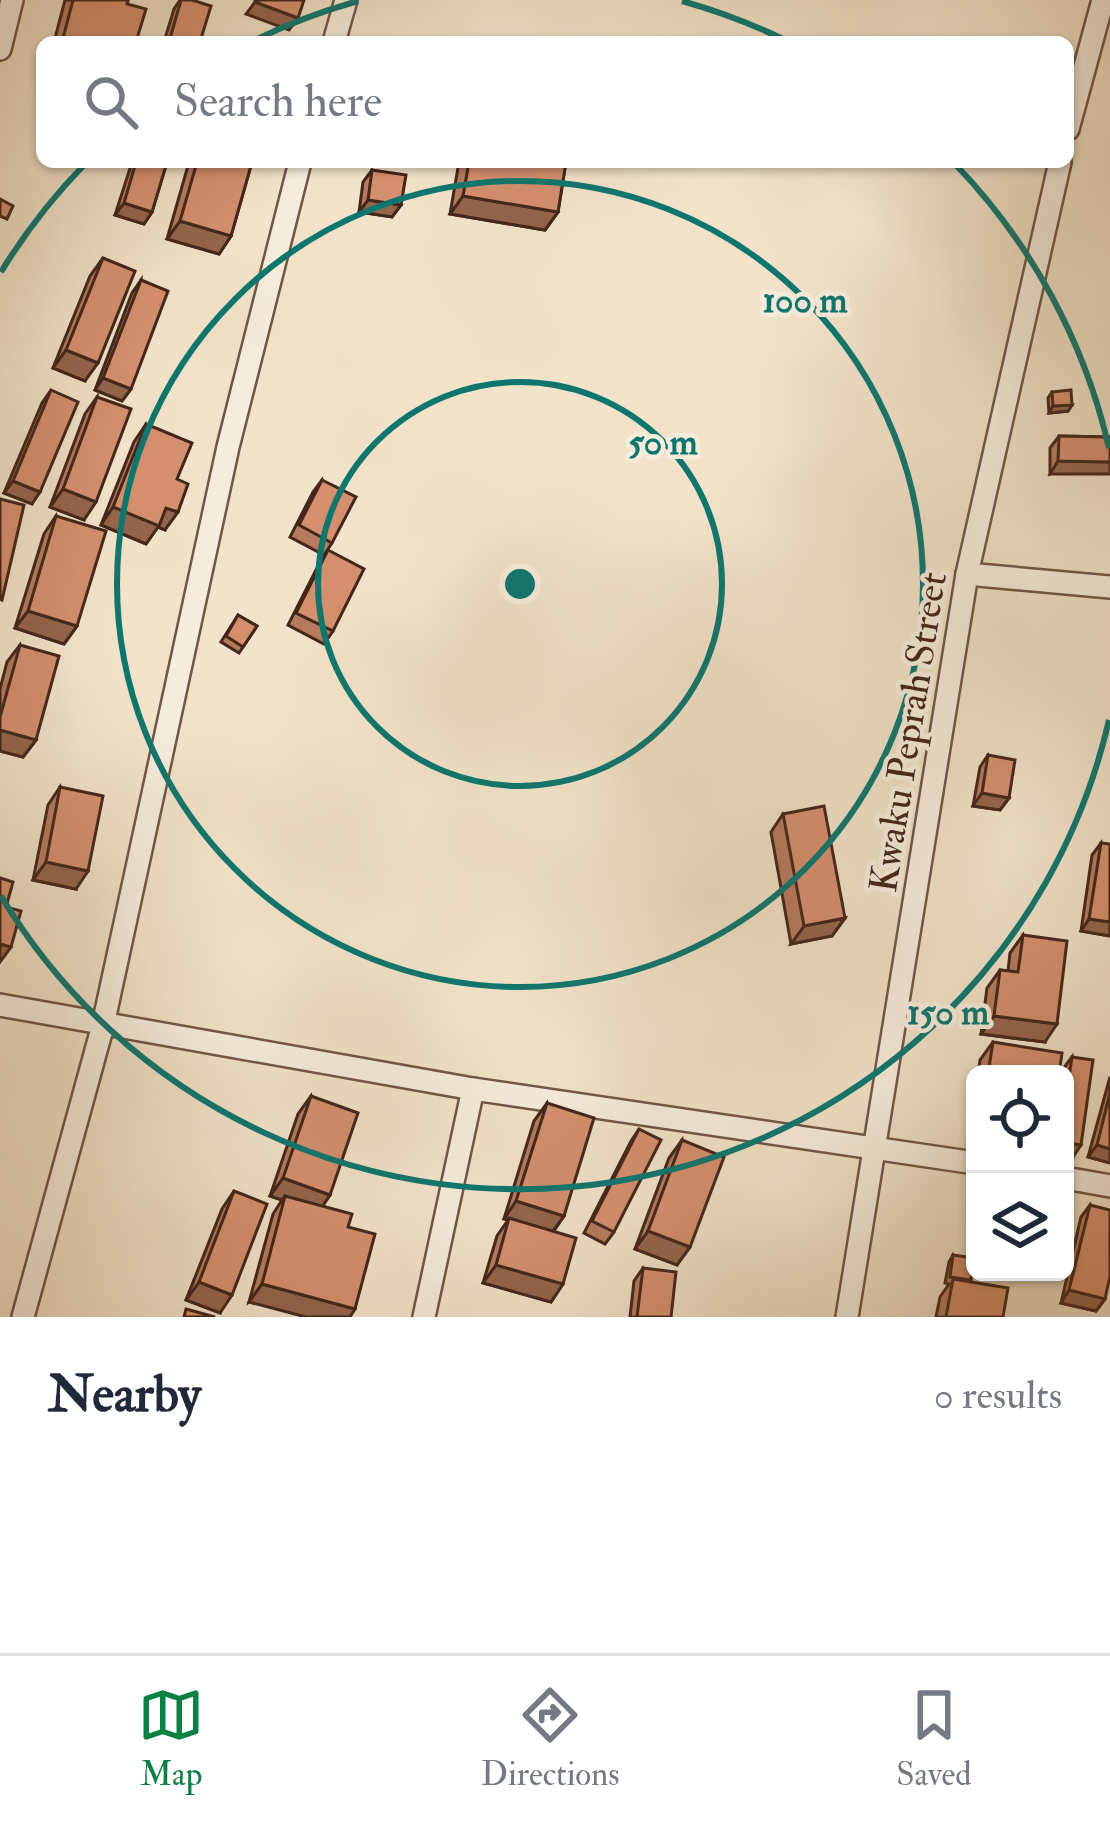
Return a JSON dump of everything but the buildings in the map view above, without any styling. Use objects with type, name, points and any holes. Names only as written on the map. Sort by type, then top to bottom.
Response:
[{"type":"street","points":[[0,49],[12,0]]},
{"type":"street","points":[[336,36],[346,0]]},
{"type":"street","points":[[1074,106],[1102,0]]},
{"type":"street","points":[[23,1317],[103,1025],[228,448],[298,168]]},
{"type":"street","name":"Kwaku Peprah Street","points":[[848,1317],[967,574],[1059,168]]},
{"type":"street","points":[[967,574],[1110,587]]},
{"type":"street","points":[[0,1005],[473,1089],[966,1161]]},
{"type":"street","points":[[424,1317],[473,1089]]},
{"type":"street","points":[[1074,1180],[1110,1186]]}]
